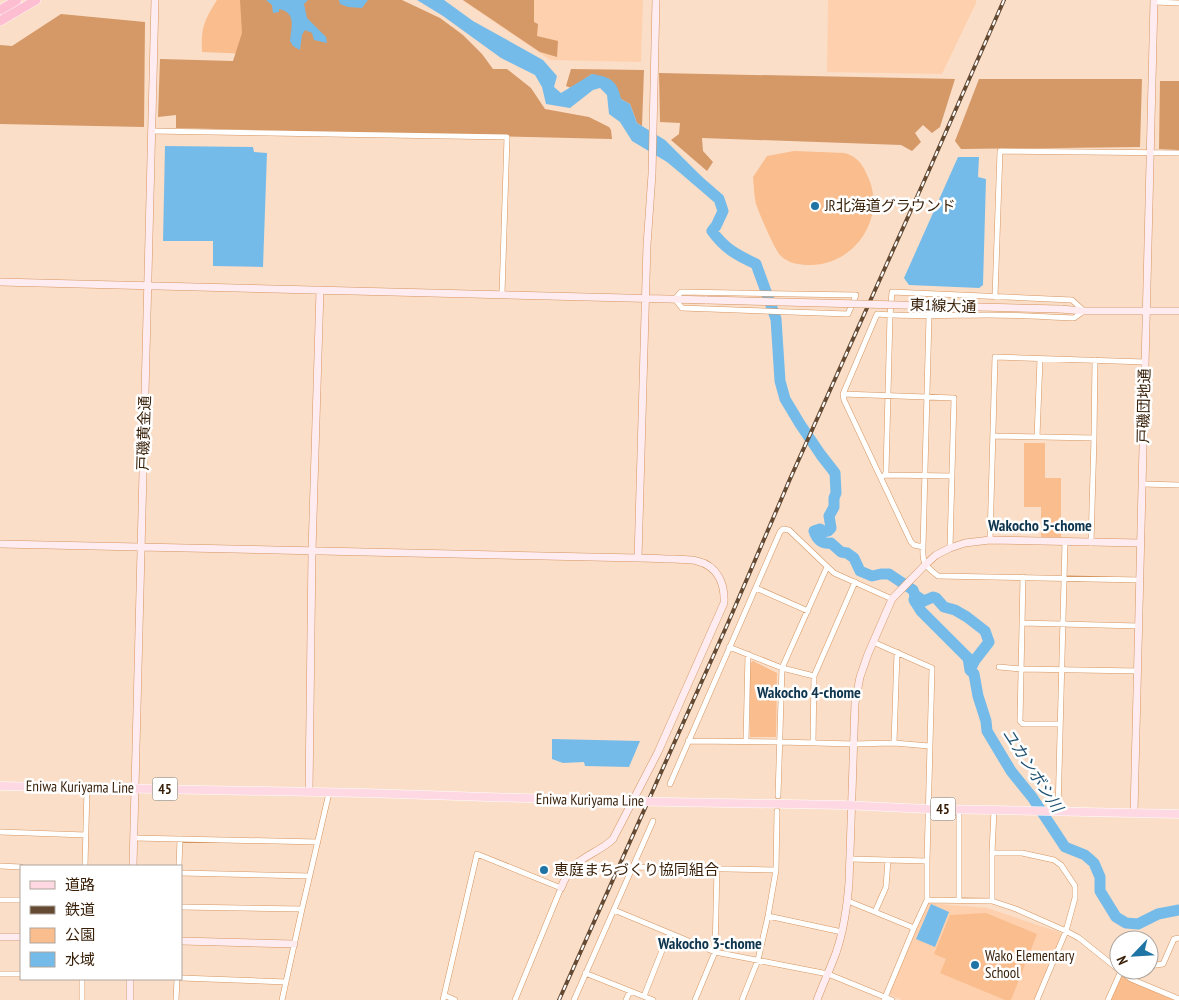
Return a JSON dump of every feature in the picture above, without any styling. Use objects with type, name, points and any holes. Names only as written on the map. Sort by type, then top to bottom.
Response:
[{"type":"highway","points":[[0,10],[17,0]]},
{"type":"highway","points":[[0,21],[36,0]]},
{"type":"main road","name":"Eniwa Kuriyama Line","points":[[0,786],[1179,814]]},
{"type":"street","name":"戸磯黄金通","points":[[133,865],[155,0]]},
{"type":"street","points":[[638,558],[656,0]]},
{"type":"street","points":[[1154,1],[1179,3]]},
{"type":"street","name":"戸磯団地通","points":[[1134,813],[1154,1]]},
{"type":"street","points":[[151,131],[507,137],[502,294]]},
{"type":"street","points":[[995,297],[1000,151],[1179,153]]},
{"type":"street","name":"東1線大通","points":[[0,282],[1084,311],[1179,311]]},
{"type":"street","points":[[309,792],[312,551],[320,290]]},
{"type":"street","points":[[681,292],[856,294],[848,314],[682,308],[675,299],[681,292]]},
{"type":"street","points":[[883,476],[886,472],[890,315],[892,292],[1072,300],[1084,311],[1074,318],[992,315],[929,316],[890,315],[877,314],[843,394],[844,400],[883,476],[911,542],[914,545],[923,547]]},
{"type":"street","points":[[931,294],[922,559],[925,564],[938,576],[1140,580]]},
{"type":"street","points":[[990,540],[995,358],[1145,362]]},
{"type":"street","points":[[1037,437],[1040,359]]},
{"type":"street","points":[[1091,543],[1095,360]]},
{"type":"street","points":[[843,394],[954,398],[950,548]]},
{"type":"street","points":[[993,436],[1094,438]]},
{"type":"street","points":[[883,476],[952,476]]},
{"type":"street","points":[[1142,484],[1179,485]]},
{"type":"street","points":[[670,784],[729,647],[783,529],[789,530],[834,572],[892,599]]},
{"type":"street","points":[[817,1000],[836,952],[848,901],[853,744],[858,685],[864,664],[892,599],[925,564],[950,548],[966,543],[990,540],[1140,543]]},
{"type":"street","points":[[1056,812],[1065,542]]},
{"type":"street","points":[[0,544],[696,560],[707,564],[714,570],[723,585],[724,603],[658,752],[613,839],[605,847],[573,866],[568,874],[515,1000]]},
{"type":"street","points":[[778,796],[782,668],[827,567]]},
{"type":"street","points":[[1023,578],[1020,721],[1023,724],[1060,724]]},
{"type":"street","points":[[813,743],[814,676],[855,582]]},
{"type":"street","points":[[756,588],[808,611]]},
{"type":"street","points":[[1022,623],[1139,626]]},
{"type":"street","points":[[873,642],[932,668],[927,900],[884,999]]},
{"type":"street","points":[[729,647],[782,668],[814,676]]},
{"type":"street","points":[[894,743],[897,652]]},
{"type":"street","points":[[746,741],[748,654]]},
{"type":"street","points":[[999,667],[1138,672]]},
{"type":"street","points":[[688,741],[894,743],[929,746]]},
{"type":"street","points":[[85,865],[87,788]]},
{"type":"street","points":[[282,1000],[330,793]]},
{"type":"street","points":[[959,809],[959,900]]},
{"type":"street","points":[[992,901],[994,810]]},
{"type":"street","points":[[742,1000],[758,960],[768,916],[776,870],[777,811]]},
{"type":"street","points":[[574,1000],[653,821]]},
{"type":"street","points":[[0,832],[86,835]]},
{"type":"street","points":[[134,838],[318,842]]},
{"type":"street","points":[[180,839],[180,865]]},
{"type":"street","points":[[992,854],[1022,853],[1054,860],[1061,865],[1075,886],[1075,898],[1066,931],[1037,1000]]},
{"type":"street","points":[[455,1000],[443,998],[477,854],[561,888]]},
{"type":"street","points":[[850,859],[927,861]]},
{"type":"street","points":[[875,912],[886,887],[888,860]]},
{"type":"street","points":[[0,866],[20,867]]},
{"type":"street","points":[[632,867],[776,870]]},
{"type":"street","points":[[695,1000],[715,952],[717,868]]},
{"type":"street","points":[[182,873],[310,876]]},
{"type":"street","points":[[0,900],[20,900]]},
{"type":"street","points":[[927,900],[992,901],[1016,909],[1079,938],[1109,961]]},
{"type":"street","points":[[848,901],[914,928]]},
{"type":"street","points":[[182,907],[302,909]]},
{"type":"street","points":[[614,910],[715,952],[828,974],[884,999],[892,1000]]},
{"type":"street","points":[[768,916],[842,932]]},
{"type":"street","points":[[644,996],[670,933]]},
{"type":"street","points":[[0,937],[20,937]]},
{"type":"street","points":[[1159,965],[1163,964],[1174,938],[1179,938]]},
{"type":"street","points":[[182,941],[294,944]]},
{"type":"street","points":[[585,973],[653,1000]]},
{"type":"street","points":[[0,974],[20,974]]},
{"type":"street","points":[[182,978],[286,982]]},
{"type":"street","points":[[82,980],[82,1000]]},
{"type":"street","points":[[130,980],[130,1000]]},
{"type":"street","points":[[176,1000],[177,980]]},
{"type":"street","points":[[1108,1000],[1117,980]]},
{"type":"street","points":[[1133,980],[1179,999]]},
{"type":"street","points":[[626,1000],[630,991]]},
{"type":"shaded area","points":[[240,0],[402,0],[440,18],[463,35],[482,54],[493,69],[507,69],[531,88],[545,109],[589,117],[609,127],[612,139],[176,128],[176,115],[158,117],[160,59],[233,61],[242,33]]},
{"type":"shaded area","points":[[462,0],[643,0],[641,62],[550,60]]},
{"type":"shaded area","points":[[463,0],[534,0],[534,22],[538,24],[537,36],[558,41],[557,57],[540,52]]},
{"type":"shaded area","points":[[828,0],[976,0],[976,3],[942,74],[827,72]]},
{"type":"shaded area","points":[[61,14],[145,22],[144,127],[0,124],[0,45],[12,46]]},
{"type":"shaded area","points":[[571,69],[644,70],[642,126],[637,123],[630,104],[621,99],[592,74],[571,88],[566,86]]},
{"type":"shaded area","points":[[659,73],[955,79],[940,127],[932,133],[923,125],[915,133],[921,142],[912,151],[901,145],[702,138],[703,151],[713,162],[707,171],[671,140],[679,134],[680,123],[660,122]]},
{"type":"shaded area","points":[[979,79],[1142,79],[1140,147],[961,149],[955,141]]},
{"type":"shaded area","points":[[1160,81],[1179,81],[1179,150],[1159,149]]},
{"type":"shaded area","name":"Wako Elementary School","points":[[928,903],[987,908],[1059,932],[1061,935],[1034,1000],[902,1000],[888,994]]},
{"type":"green space","points":[[217,0],[245,0],[251,54],[202,52],[204,24]]},
{"type":"green space","name":"JR北海道グラウンド","points":[[794,151],[845,153],[850,155],[862,165],[873,193],[870,223],[863,237],[840,257],[825,263],[801,265],[790,262],[778,253],[756,204],[753,177],[767,156]]},
{"type":"green space","points":[[1024,443],[1045,443],[1045,478],[1061,478],[1061,537],[1041,537],[1041,507],[1024,507]]},
{"type":"green space","points":[[753,661],[777,673],[776,737],[750,737],[750,663]]},
{"type":"green space","points":[[986,913],[1037,934],[1011,1000],[1005,1000],[940,973],[946,959],[934,954],[950,915]]},
{"type":"green space","points":[[1120,980],[1129,980],[1174,1000],[1111,1000]]},
{"type":"water","points":[[266,0],[308,0],[304,4],[307,18],[326,37],[327,43],[314,40],[312,33],[305,30],[302,35],[300,50],[293,46],[290,41],[291,17],[285,11],[279,9],[279,12],[273,13],[272,5]]},
{"type":"water","points":[[339,0],[368,0],[362,8],[348,7],[340,4]]},
{"type":"water","points":[[417,0],[444,0],[473,21],[543,60],[557,76],[554,87],[561,93],[592,74],[604,76],[612,80],[621,99],[630,104],[637,123],[665,140],[704,179],[697,187],[667,162],[632,141],[620,122],[609,114],[607,95],[600,88],[593,90],[570,108],[546,104],[542,87],[535,75],[501,58],[443,16]]},
{"type":"water","points":[[165,146],[253,147],[254,152],[267,153],[263,267],[213,266],[213,241],[163,241]]},
{"type":"water","points":[[958,157],[979,157],[978,177],[986,179],[983,285],[979,288],[909,285],[904,278]]},
{"type":"water","points":[[552,739],[640,741],[629,767],[585,766],[584,762],[563,763],[552,759]]},
{"type":"water","points":[[931,904],[949,912],[935,947],[916,939]]},
{"type":"waterway","name":"ユカンボシ川","points":[[689,173],[719,199],[723,211],[712,231],[732,251],[756,264],[776,319],[780,381],[785,399],[800,424],[835,473],[836,493],[834,507],[829,516],[831,528],[824,532],[820,529],[814,531],[817,537],[820,541],[831,543],[841,552],[847,553],[854,558],[860,571],[872,576],[889,574],[913,590],[915,595],[924,601],[933,597],[936,598],[944,607],[955,610],[967,617],[985,631],[989,642],[970,670],[974,674],[987,731],[1011,771],[1032,797],[1065,847],[1085,855],[1094,863],[1100,877],[1100,891],[1116,917],[1126,923],[1138,924],[1158,914],[1179,910]]},
{"type":"waterway","points":[[915,595],[914,600],[921,611],[968,658],[970,670]]},
{"type":"railway","points":[[559,1000],[1004,0]]},
{"type":"place","name":"JR北海道グラウンド","points":[[815,206]]},
{"type":"place","name":"恵庭まちづくり協同組合","points":[[544,870]]},
{"type":"place","name":"Wako Elementary School","points":[[975,965]]},
{"type":"district","name":"Wakocho 5-chome","points":[[1040,525]]},
{"type":"district","name":"Wakocho 4-chome","points":[[809,692]]},
{"type":"district","name":"Wakocho 3-chome","points":[[710,943]]}]
